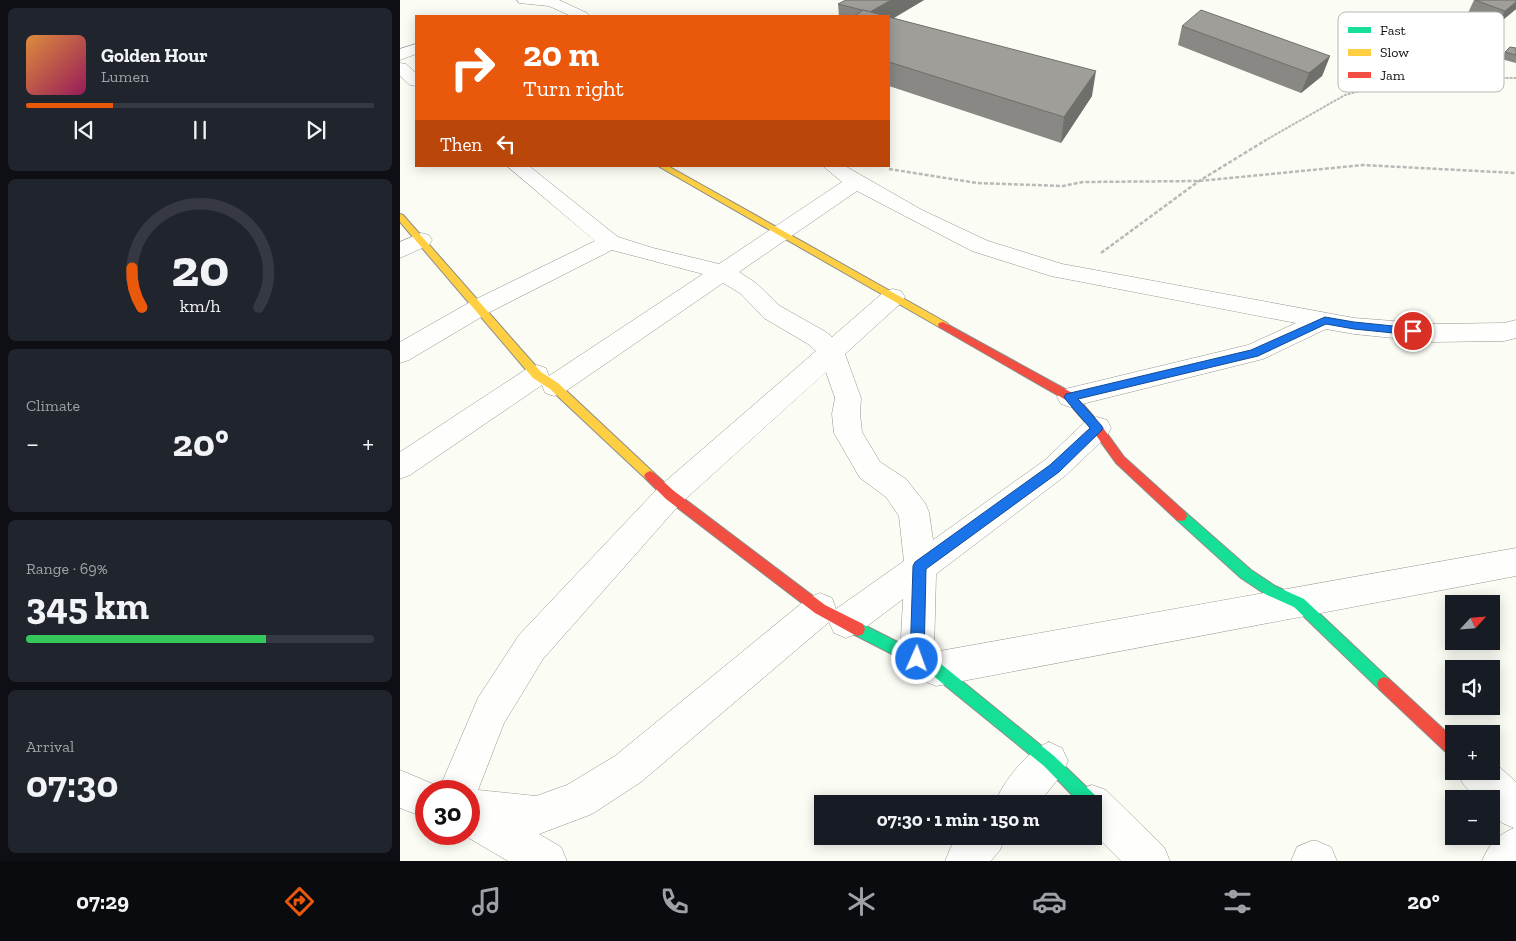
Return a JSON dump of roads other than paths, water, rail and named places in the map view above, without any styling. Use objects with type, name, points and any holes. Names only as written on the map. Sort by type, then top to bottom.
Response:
[{"type":"street","points":[[522,7],[555,1],[580,15]]},
{"type":"street","points":[[400,55],[415,50]]},
{"type":"street","points":[[400,68],[415,80]]},
{"type":"street","points":[[518,167],[610,242],[648,254],[723,272],[748,288],[772,312],[817,338],[831,351],[848,398],[846,414],[848,433],[870,470],[896,488],[914,512],[927,664]]},
{"type":"street","points":[[664,167],[1070,397],[1097,428],[1120,460],[1246,574],[1270,590],[1298,603],[1445,742]]},
{"type":"street","points":[[834,167],[856,182],[980,246],[1059,271],[1354,326],[1433,333],[1504,332],[1516,329]]},
{"type":"street","points":[[400,467],[723,272],[856,182]]},
{"type":"street","points":[[400,217],[545,380],[670,494],[833,615],[927,664],[1049,761],[1083,795]]},
{"type":"street","points":[[400,251],[422,240]]},
{"type":"street","points":[[400,354],[480,307],[610,242]]},
{"type":"street","points":[[463,780],[491,711],[531,646],[670,494],[893,297]]},
{"type":"street","points":[[1070,397],[1254,353],[1325,320]]},
{"type":"street","points":[[480,809],[536,816],[578,800],[628,769],[833,615],[920,566],[1055,468],[1097,428]]},
{"type":"street","points":[[927,664],[1298,603],[1516,562]]},
{"type":"street","points":[[1021,795],[1049,761]]},
{"type":"street","points":[[1485,780],[1516,809]]},
{"type":"street","points":[[1102,814],[1150,861]]},
{"type":"street","points":[[480,822],[547,861]]},
{"type":"street","points":[[965,861],[978,845]]},
{"type":"street","points":[[1502,861],[1516,847]]},
{"type":"street","points":[[1311,861],[1317,861]]}]
